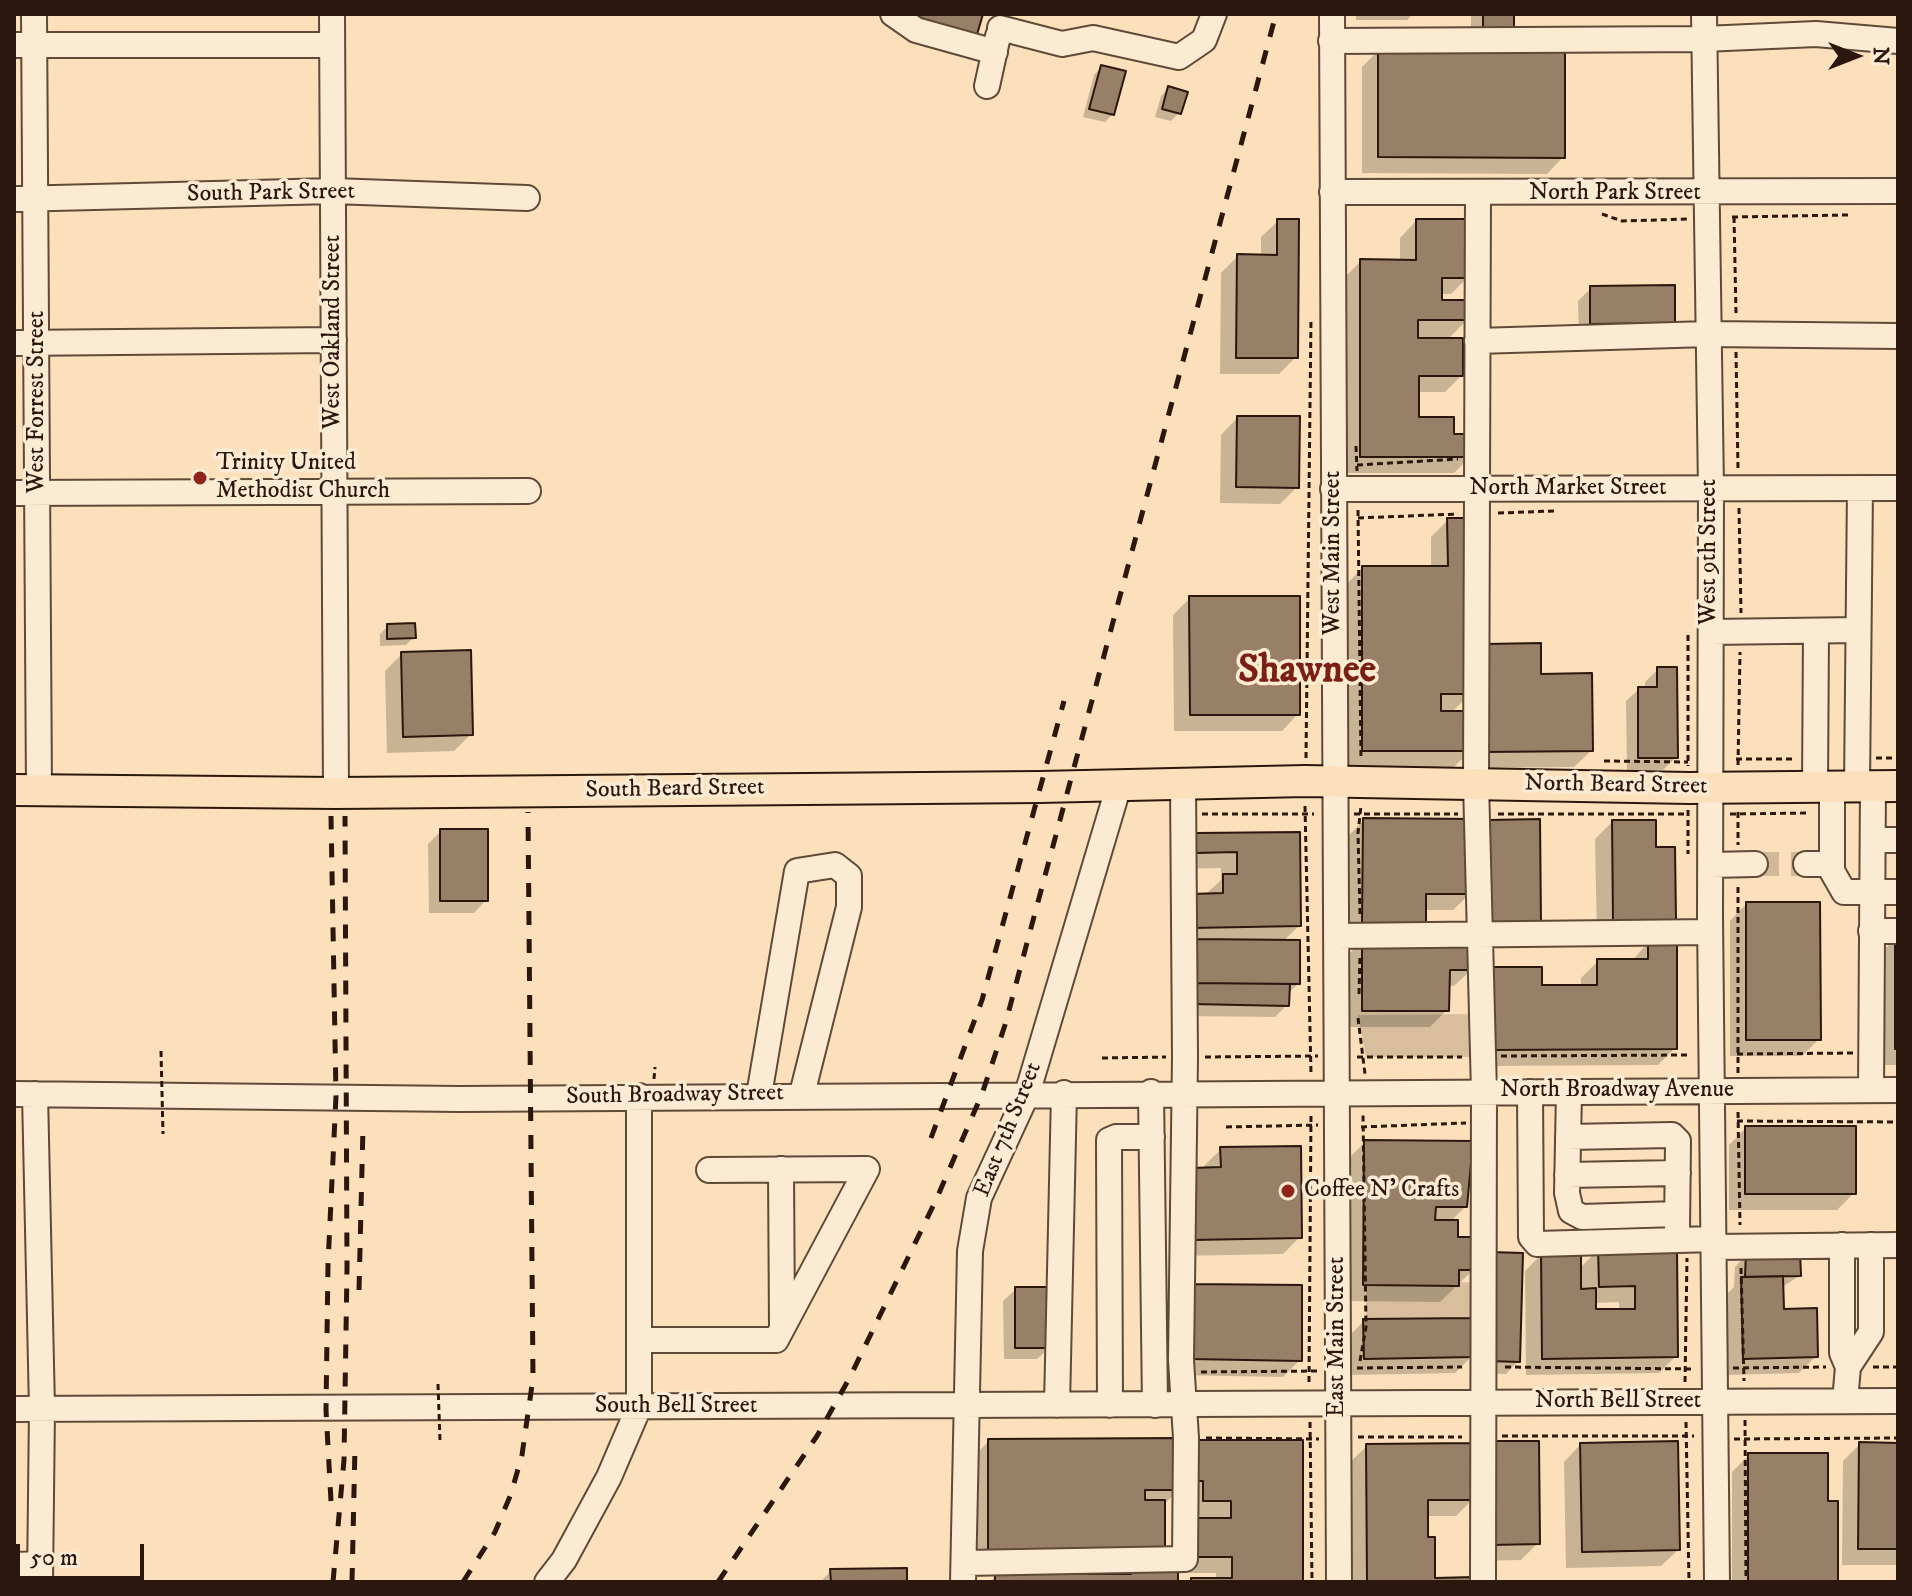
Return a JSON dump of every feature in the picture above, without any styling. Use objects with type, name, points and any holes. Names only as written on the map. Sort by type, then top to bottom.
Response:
[{"type":"main road","name":"South Beard Street","points":[[27,790],[336,793],[1119,785],[1183,783],[1301,764],[1353,768]]},
{"type":"main road","name":"North Beard Street","points":[[1353,768],[1476,783],[1725,787],[1848,783]]},
{"type":"street","name":"West Forrest Street","points":[[27,790],[24,45],[34,14]]},
{"type":"street","name":"West Oakland Street","points":[[332,14],[336,793]]},
{"type":"street","points":[[893,14],[916,30],[995,52]]},
{"type":"street","points":[[987,86],[1002,21],[1062,44],[1093,38],[1179,57],[1204,40],[1214,14]]},
{"type":"street","name":"West Main Street","points":[[1332,14],[1332,192],[1345,477],[1333,518],[1353,768],[1335,814],[1348,936],[1337,1093]]},
{"type":"street","name":"West 9th Street","points":[[1704,14],[1711,632],[1725,787],[1711,865],[1710,932],[1717,1582]]},
{"type":"street","points":[[1331,41],[1704,39],[1816,34],[1898,41]]},
{"type":"street","points":[[24,45],[332,45]]},
{"type":"street","name":"South Park Street","points":[[25,199],[333,191],[527,198]]},
{"type":"street","name":"North Park Street","points":[[1332,192],[1706,194],[1898,191]]},
{"type":"street","points":[[1478,193],[1476,783],[1484,1092],[1483,1582]]},
{"type":"street","points":[[1477,341],[1708,334],[1898,336]]},
{"type":"street","points":[[26,343],[334,340]]},
{"type":"street","name":"North Market Street","points":[[1345,477],[1477,501],[1711,489],[1898,488]]},
{"type":"street","points":[[1860,488],[1858,630],[1848,783],[1832,864],[1844,892],[1898,892]]},
{"type":"street","points":[[26,493],[528,491]]},
{"type":"street","points":[[1711,632],[1858,630]]},
{"type":"street","points":[[1816,631],[1848,783],[1873,840],[1871,1090]]},
{"type":"street","points":[[964,1572],[1185,1570],[1183,783]]},
{"type":"street","name":"East 7th Street","points":[[964,1572],[970,1251],[979,1198],[1027,1094],[1119,785]]},
{"type":"street","points":[[1873,840],[1898,840]]},
{"type":"street","points":[[1711,865],[1747,864]]},
{"type":"street","points":[[1806,864],[1832,864]]},
{"type":"street","points":[[759,1095],[797,871],[835,865],[849,876],[849,907],[802,1094]]},
{"type":"street","points":[[1871,931],[1898,931]]},
{"type":"street","points":[[1348,936],[1710,932]]},
{"type":"street","name":"North Broadway Avenue","points":[[1337,1093],[1898,1090]]},
{"type":"street","points":[[1151,1092],[1155,1405]]},
{"type":"street","points":[[1530,1092],[1531,1237],[1537,1244],[1677,1239],[1741,1246],[1898,1245]]},
{"type":"street","points":[[1569,1092],[1567,1175],[1571,1211],[1582,1217],[1677,1214]]},
{"type":"street","points":[[1057,1405],[1064,1093]]},
{"type":"street","name":"South Broadway Street","points":[[25,1094],[460,1099],[802,1094],[1337,1093]]},
{"type":"street","name":"East Main Street","points":[[1337,1093],[1348,1368],[1339,1403],[1349,1438],[1339,1582]]},
{"type":"street","points":[[14,1565],[40,1573],[42,1409],[25,1094]]},
{"type":"street","points":[[547,1582],[564,1560],[609,1477],[639,1407],[639,1096]]},
{"type":"street","points":[[1568,1137],[1672,1135],[1678,1141],[1677,1239]]},
{"type":"street","points":[[1110,1405],[1109,1140],[1152,1137]]},
{"type":"street","points":[[781,1169],[782,1329]]},
{"type":"street","points":[[639,1340],[776,1340],[867,1169],[709,1170]]},
{"type":"street","points":[[1567,1175],[1678,1173]]},
{"type":"street","points":[[1568,1243],[1582,1217]]},
{"type":"street","points":[[1842,1245],[1842,1353],[1848,1367],[1845,1401]]},
{"type":"street","points":[[1848,1367],[1871,1332],[1871,1245]]},
{"type":"street","name":"North Bell Street","points":[[1339,1403],[1898,1401]]},
{"type":"street","name":"South Bell Street","points":[[14,1409],[1339,1403]]},
{"type":"path","points":[[1602,214],[1622,221],[1848,215]]},
{"type":"path","points":[[1734,217],[1741,632],[1725,787],[1747,864],[1738,1091],[1746,1582]]},
{"type":"path","points":[[1311,308],[1309,518],[1301,764],[1305,814],[1311,1092],[1308,1372],[1312,1582]]},
{"type":"path","points":[[1356,433],[1345,477],[1358,518],[1353,768],[1361,814],[1348,936],[1358,1002]]},
{"type":"path","points":[[1308,466],[1345,477],[1477,458]]},
{"type":"path","points":[[1309,518],[1358,518],[1477,501],[1558,511]]},
{"type":"path","points":[[1202,814],[1477,814],[1725,787],[1848,783],[1898,758]]},
{"type":"path","points":[[1597,761],[1725,787],[1848,783]]},
{"type":"path","points":[[1301,764],[1353,768]]},
{"type":"path","points":[[1348,1368],[1366,1327],[1366,1057],[1358,1015]]},
{"type":"path","points":[[161,1051],[163,1134]]},
{"type":"path","points":[[1190,1372],[1483,1367],[1898,1367]]},
{"type":"path","points":[[1348,1368],[1368,1403],[1349,1438]]},
{"type":"path","points":[[438,1384],[440,1441]]},
{"type":"path","points":[[1186,1438],[1686,1434],[1745,1439],[1898,1438]]},
{"type":"shaded area","points":[[1485,1014],[1483,1057],[1366,1057],[1358,1015]]},
{"type":"shaded area","points":[[1484,1282],[1484,1327],[1366,1327],[1366,1284]]},
{"type":"building","points":[[919,14],[983,14],[976,38],[917,22]]},
{"type":"building","points":[[1483,14],[1514,14],[1514,29],[1483,30]]},
{"type":"building","points":[[1378,48],[1565,49],[1565,158],[1378,157]]},
{"type":"building","points":[[1101,65],[1126,71],[1114,115],[1089,109]]},
{"type":"building","points":[[1168,86],[1188,92],[1181,114],[1162,109]]},
{"type":"building","points":[[1277,219],[1299,219],[1298,358],[1236,358],[1237,254],[1277,255]]},
{"type":"building","points":[[1416,219],[1470,219],[1470,278],[1442,278],[1442,300],[1470,300],[1470,320],[1418,320],[1418,338],[1463,338],[1463,376],[1419,376],[1419,417],[1454,417],[1454,434],[1473,434],[1473,457],[1360,457],[1360,259],[1416,260]]},
{"type":"building","points":[[1675,285],[1675,323],[1590,324],[1590,286]]},
{"type":"building","points":[[1237,416],[1300,416],[1299,488],[1236,487]]},
{"type":"building","points":[[1447,518],[1472,518],[1473,694],[1441,694],[1441,711],[1473,711],[1473,751],[1362,751],[1362,566],[1448,566]]},
{"type":"building","points":[[1189,596],[1300,596],[1300,715],[1190,715]]},
{"type":"building","points":[[415,623],[416,638],[387,639],[387,624]]},
{"type":"building","points":[[1541,643],[1541,674],[1592,673],[1593,751],[1485,752],[1485,644]]},
{"type":"building","points":[[471,650],[473,735],[403,737],[401,652]]},
{"type":"building","points":[[1657,667],[1677,667],[1678,758],[1638,758],[1638,687],[1657,687]]},
{"type":"building","points":[[1363,818],[1473,819],[1472,894],[1426,894],[1426,923],[1362,923]]},
{"type":"building","points":[[1540,819],[1541,925],[1491,926],[1489,820]]},
{"type":"building","points":[[1612,820],[1656,820],[1656,847],[1675,847],[1676,920],[1613,921]]},
{"type":"building","points":[[440,829],[488,829],[488,901],[440,901]]},
{"type":"building","points":[[1300,832],[1301,926],[1191,928],[1191,894],[1223,893],[1223,874],[1237,874],[1237,852],[1196,853],[1196,833]]},
{"type":"building","points":[[1746,902],[1820,902],[1821,1040],[1746,1040]]},
{"type":"building","points":[[1895,936],[1898,936],[1898,1049],[1895,1049]]},
{"type":"building","points":[[1362,938],[1473,938],[1473,970],[1450,970],[1449,1011],[1362,1011]]},
{"type":"building","points":[[1191,939],[1300,940],[1300,984],[1192,983]]},
{"type":"building","points":[[1648,939],[1677,939],[1677,1049],[1490,1050],[1490,967],[1542,967],[1542,985],[1597,985],[1597,959],[1648,959]]},
{"type":"building","points":[[1192,983],[1290,984],[1289,1006],[1191,1004]]},
{"type":"building","points":[[1745,1126],[1856,1126],[1856,1194],[1745,1194]]},
{"type":"building","points":[[1364,1140],[1473,1141],[1467,1207],[1436,1207],[1435,1220],[1458,1220],[1458,1237],[1475,1237],[1475,1270],[1459,1270],[1459,1286],[1363,1285]]},
{"type":"building","points":[[1301,1146],[1302,1238],[1192,1240],[1191,1168],[1221,1167],[1220,1147]]},
{"type":"building","points":[[1677,1246],[1678,1357],[1542,1359],[1541,1252],[1581,1251],[1581,1289],[1596,1288],[1596,1309],[1635,1309],[1635,1286],[1599,1287],[1598,1247]]},
{"type":"building","points":[[1800,1250],[1801,1276],[1745,1277],[1746,1252]]},
{"type":"building","points":[[1490,1252],[1523,1253],[1520,1362],[1488,1361]]},
{"type":"building","points":[[1783,1276],[1784,1309],[1817,1308],[1818,1357],[1743,1359],[1741,1277]]},
{"type":"building","points":[[1191,1284],[1302,1285],[1302,1361],[1190,1359]]},
{"type":"building","points":[[1015,1287],[1052,1287],[1052,1348],[1015,1348]]},
{"type":"building","points":[[1473,1318],[1474,1357],[1364,1359],[1363,1319]]},
{"type":"building","points":[[1181,1438],[1181,1490],[1145,1490],[1145,1500],[1165,1500],[1165,1550],[988,1550],[988,1439]]},
{"type":"building","points":[[1192,1440],[1303,1440],[1303,1582],[1191,1582],[1191,1578],[1232,1578],[1232,1557],[1198,1557],[1198,1518],[1231,1518],[1231,1501],[1203,1501],[1203,1481],[1192,1481]]},
{"type":"building","points":[[1489,1441],[1539,1441],[1540,1544],[1490,1545]]},
{"type":"building","points":[[1678,1441],[1680,1550],[1582,1552],[1580,1443]]},
{"type":"building","points":[[1859,1442],[1898,1443],[1898,1549],[1858,1549]]},
{"type":"building","points":[[1474,1443],[1475,1500],[1428,1500],[1428,1537],[1435,1537],[1435,1578],[1474,1577],[1474,1582],[1367,1582],[1366,1444]]},
{"type":"building","points":[[1748,1453],[1828,1453],[1828,1501],[1838,1501],[1838,1582],[1748,1582]]},
{"type":"building","points":[[1131,1566],[1178,1566],[1178,1582],[995,1582],[995,1574],[1131,1574]]},
{"type":"building","points":[[907,1568],[907,1582],[831,1582],[830,1569]]},
{"type":"tunnel","points":[[1755,864],[1806,864]]},
{"type":"railway","points":[[718,1582],[817,1436],[850,1377],[936,1200],[982,1094],[1005,1025],[1276,14]]},
{"type":"railway","points":[[931,1138],[982,1000],[1064,701]]},
{"type":"railway","points":[[463,1582],[495,1532],[511,1494],[522,1455],[533,1378],[528,812]]},
{"type":"railway","points":[[331,816],[336,1096],[328,1264],[326,1410],[331,1501]]},
{"type":"railway","points":[[333,1582],[344,1460],[347,1268],[345,816]]},
{"type":"railway","points":[[359,1290],[363,1127]]},
{"type":"railway","points":[[352,1582],[355,1446]]},
{"type":"place","name":"Trinity United Methodist Church","points":[[200,478]]},
{"type":"place","name":"Coffee N' Crafts","points":[[1288,1191]]},
{"type":"district","name":"Shawnee","points":[[1307,673]]}]
